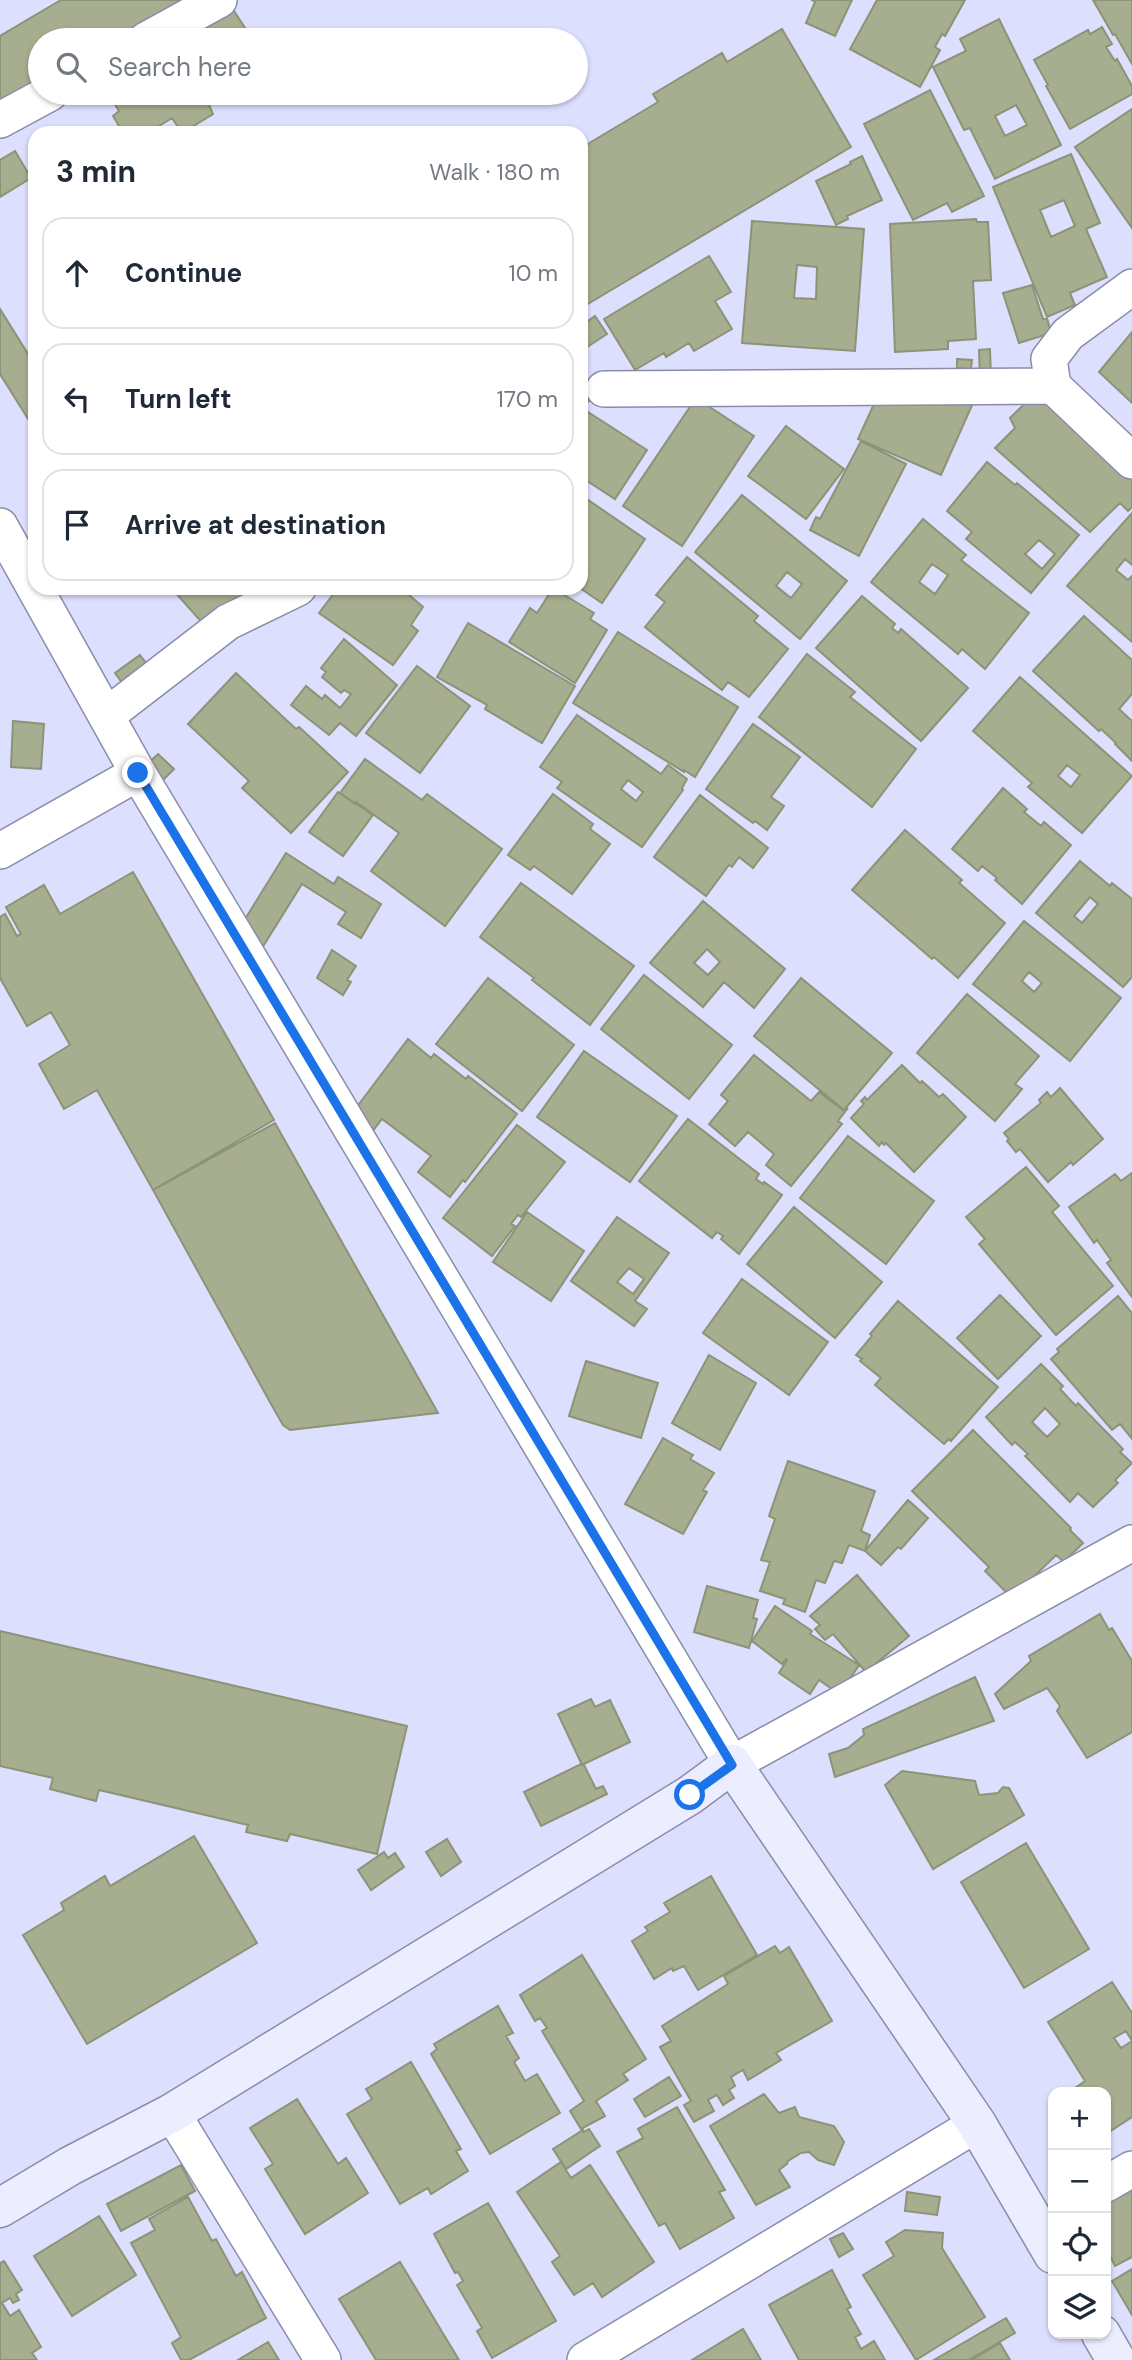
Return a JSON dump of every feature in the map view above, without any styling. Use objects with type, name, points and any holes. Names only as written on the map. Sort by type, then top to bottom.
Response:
[{"type":"street","points":[[168,28],[219,0]]},
{"type":"street","points":[[0,120],[28,105]]},
{"type":"street","points":[[1132,287],[1068,334],[1049,359],[1053,386],[1132,461]]},
{"type":"street","points":[[604,389],[1053,386]]},
{"type":"street","points":[[0,527],[28,577]]},
{"type":"street","points":[[38,595],[138,773],[732,1765],[1047,2230]]},
{"type":"street","points":[[106,716],[228,622],[284,595]]},
{"type":"street","points":[[0,851],[138,773]]},
{"type":"street","points":[[0,2208],[70,2166],[172,2113],[690,1795],[732,1765],[1132,1543]]},
{"type":"street","points":[[172,2113],[323,2360]]},
{"type":"street","points":[[604,2355],[977,2124]]},
{"type":"street","points":[[1111,2180],[1132,2169]]},
{"type":"street","points":[[1104,2339],[1116,2360]]},
{"type":"building","points":[[61,0],[194,0],[146,28],[28,28],[28,97],[0,113],[0,36]]},
{"type":"building","points":[[812,0],[852,0],[835,36],[806,23],[815,2]]},
{"type":"building","points":[[877,0],[965,0],[945,36],[942,34],[935,47],[940,50],[920,87],[850,49]]},
{"type":"building","points":[[1093,0],[1132,0],[1132,64],[1115,34],[1113,35]]},
{"type":"building","points":[[232,8],[245,28],[197,28]]},
{"type":"building","points":[[999,19],[1061,145],[995,179],[970,128],[964,130],[933,67],[966,51],[960,39]],"holes":[[[1016,105],[1027,125],[1005,136],[995,116]]]},
{"type":"building","points":[[1102,27],[1112,44],[1106,47],[1115,61],[1117,59],[1132,86],[1132,94],[1070,129],[1034,60],[1088,30],[1090,34]]},
{"type":"building","points":[[782,29],[851,147],[588,304],[588,144],[658,102],[653,94],[722,53],[727,62]]},
{"type":"building","points":[[930,90],[984,196],[952,212],[947,203],[913,220],[864,124]]},
{"type":"building","points":[[115,105],[209,105],[213,114],[193,126],[177,126],[172,118],[159,126],[119,126],[113,116],[119,111]]},
{"type":"building","points":[[1132,109],[1132,228],[1075,147]]},
{"type":"building","points":[[15,151],[28,173],[28,180],[0,197],[0,160]]},
{"type":"building","points":[[1071,154],[1100,223],[1086,229],[1107,277],[1070,293],[1075,305],[1047,317],[993,187]],"holes":[[[1064,200],[1075,226],[1051,237],[1040,210]]]},
{"type":"building","points":[[862,156],[882,200],[847,216],[848,219],[836,225],[816,181]]},
{"type":"building","points":[[976,219],[977,222],[988,222],[991,280],[973,281],[976,339],[948,341],[948,349],[895,352],[890,224]]},
{"type":"building","points":[[752,221],[864,229],[855,351],[742,343]],"holes":[[[797,265],[817,267],[816,299],[794,298]]]},
{"type":"building","points":[[709,256],[731,292],[715,301],[732,329],[694,351],[689,343],[666,357],[664,353],[635,370],[604,319]]},
{"type":"building","points":[[1032,285],[1043,319],[1047,318],[1051,333],[1019,343],[1003,293]]},
{"type":"building","points":[[0,309],[28,354],[28,419],[0,374]]},
{"type":"building","points":[[595,316],[607,334],[588,346],[588,321]]},
{"type":"building","points":[[1132,332],[1132,403],[1099,372]]},
{"type":"building","points":[[990,349],[991,377],[980,378],[979,350]]},
{"type":"building","points":[[957,359],[972,360],[971,369],[957,368]]},
{"type":"building","points":[[1042,387],[1132,469],[1132,507],[1128,511],[1120,503],[1090,532],[995,448],[1015,428],[1010,418]]},
{"type":"building","points":[[588,389],[594,394],[588,402]]},
{"type":"building","points":[[900,390],[935,405],[942,390],[973,403],[941,475],[858,439],[879,393]]},
{"type":"building","points":[[696,398],[754,436],[682,546],[623,506]]},
{"type":"building","points":[[588,412],[647,450],[615,499],[588,482]]},
{"type":"building","points":[[786,426],[844,469],[806,519],[748,476]]},
{"type":"building","points":[[861,441],[906,464],[859,556],[810,530],[816,517],[820,519]]},
{"type":"building","points":[[987,462],[1015,485],[1017,483],[1079,535],[1031,593],[966,539],[972,532],[947,511]],"holes":[[[1039,540],[1055,554],[1042,569],[1025,554]]]},
{"type":"building","points":[[742,495],[847,581],[800,639],[695,552]],"holes":[[[787,572],[802,584],[791,598],[776,586]]]},
{"type":"building","points":[[588,500],[645,539],[602,603],[588,593]]},
{"type":"building","points":[[1132,513],[1132,565],[1125,559],[1116,570],[1128,580],[1132,576],[1132,642],[1067,586]]},
{"type":"building","points":[[923,519],[966,555],[961,560],[1029,613],[985,669],[962,649],[958,654],[871,582]],"holes":[[[932,564],[948,575],[935,594],[919,582]]]},
{"type":"building","points":[[687,557],[758,616],[754,621],[788,649],[749,697],[728,682],[722,690],[645,627],[665,602],[656,595]]},
{"type":"building","points":[[177,595],[248,595],[205,626]]},
{"type":"building","points":[[333,595],[409,595],[423,607],[411,625],[418,631],[393,665],[319,613]]},
{"type":"building","points":[[549,595],[564,595],[594,613],[590,619],[607,630],[575,683],[509,642],[530,608],[537,613]]},
{"type":"building","points":[[862,596],[895,624],[892,628],[898,633],[901,629],[968,688],[921,741],[816,648]]},
{"type":"building","points":[[1084,616],[1132,660],[1132,694],[1119,709],[1132,721],[1132,761],[1101,729],[1099,731],[1033,671]]},
{"type":"building","points":[[468,623],[575,686],[542,743],[485,709],[487,705],[437,677]]},
{"type":"building","points":[[618,632],[738,707],[695,777],[573,703]]},
{"type":"building","points":[[344,639],[397,685],[356,736],[340,723],[329,735],[291,705],[306,686],[322,699],[325,695],[340,708],[351,694],[344,690],[341,693],[322,677],[326,672],[321,668]]},
{"type":"building","points":[[807,654],[855,692],[850,697],[916,749],[872,807],[759,717]]},
{"type":"building","points":[[140,655],[153,672],[128,691],[115,673]]},
{"type":"building","points":[[417,666],[470,706],[420,773],[366,733]]},
{"type":"building","points":[[236,673],[296,729],[299,727],[348,772],[291,833],[242,788],[249,781],[188,724]]},
{"type":"building","points":[[1020,677],[1132,776],[1082,833],[1028,787],[1032,783],[973,731]],"holes":[[[1067,765],[1080,775],[1071,787],[1058,776]]]},
{"type":"building","points":[[577,715],[661,774],[668,765],[687,779],[683,790],[642,847],[557,788],[562,782],[540,767]],"holes":[[[628,780],[643,792],[636,801],[621,789]]]},
{"type":"building","points":[[13,721],[44,724],[41,769],[11,767]]},
{"type":"building","points":[[753,724],[800,757],[771,797],[784,806],[767,830],[706,789]]},
{"type":"building","points":[[158,754],[174,769],[158,785],[142,769]]},
{"type":"building","points":[[365,759],[422,800],[427,794],[502,849],[445,926],[371,871],[399,833],[340,793]]},
{"type":"building","points":[[1003,788],[1027,809],[1024,812],[1041,826],[1044,822],[1071,845],[1022,904],[982,866],[978,871],[952,849]]},
{"type":"building","points":[[338,792],[373,815],[343,856],[309,832]]},
{"type":"building","points":[[553,794],[593,824],[590,829],[610,844],[572,894],[534,866],[530,870],[508,855]]},
{"type":"building","points":[[700,795],[768,848],[753,868],[739,857],[732,867],[729,865],[706,896],[654,857]]},
{"type":"building","points":[[905,830],[962,880],[959,883],[1005,923],[958,978],[852,890]]},
{"type":"building","points":[[286,853],[334,884],[338,877],[381,904],[361,938],[338,924],[346,912],[302,884],[262,948],[237,932]]},
{"type":"building","points":[[1080,861],[1110,886],[1112,883],[1132,899],[1132,977],[1123,987],[1036,913]],"holes":[[[1090,897],[1098,904],[1082,923],[1074,916]]]},
{"type":"building","points":[[133,872],[274,1120],[153,1190],[97,1090],[64,1109],[39,1064],[70,1045],[51,1012],[27,1026],[0,978],[0,917],[5,914],[17,936],[21,934],[6,907],[44,885],[60,914]]},
{"type":"building","points":[[521,883],[634,966],[590,1025],[480,937]]},
{"type":"building","points":[[703,901],[785,969],[754,1008],[724,982],[703,1007],[650,963]],"holes":[[[707,949],[720,962],[708,975],[694,963]]]},
{"type":"building","points":[[1024,921],[1121,998],[1070,1061],[973,984]],"holes":[[[1029,972],[1042,983],[1034,992],[1022,981]]]},
{"type":"building","points":[[332,950],[356,966],[347,980],[351,982],[343,995],[317,978]]},
{"type":"building","points":[[644,975],[732,1045],[689,1099],[601,1029]]},
{"type":"building","points":[[488,978],[574,1045],[522,1111],[436,1044]]},
{"type":"building","points":[[801,978],[892,1053],[844,1110],[754,1036]]},
{"type":"building","points":[[967,994],[1039,1056],[1015,1084],[1022,1089],[995,1121],[917,1053]]},
{"type":"building","points":[[408,1039],[431,1058],[434,1054],[466,1079],[468,1076],[517,1114],[465,1182],[463,1180],[450,1197],[418,1172],[431,1156],[382,1119],[368,1137],[347,1120]]},
{"type":"building","points":[[584,1051],[677,1116],[630,1182],[537,1117]]},
{"type":"building","points":[[754,1055],[811,1101],[819,1092],[844,1111],[848,1108],[838,1121],[842,1124],[791,1186],[766,1165],[774,1154],[748,1132],[735,1146],[709,1124],[728,1101],[721,1095]]},
{"type":"building","points":[[902,1065],[939,1097],[943,1094],[966,1117],[914,1172],[886,1143],[884,1145],[882,1142],[879,1146],[851,1118],[864,1104],[861,1101],[865,1097],[867,1100]]},
{"type":"building","points":[[1060,1088],[1103,1139],[1048,1182],[1020,1149],[1016,1152],[1004,1133],[1041,1103],[1039,1100],[1047,1092],[1051,1097]]},
{"type":"building","points":[[688,1119],[759,1174],[756,1179],[782,1195],[739,1254],[721,1239],[723,1236],[717,1232],[712,1238],[639,1181]]},
{"type":"building","points":[[275,1123],[438,1413],[290,1430],[283,1425],[271,1404],[153,1190]]},
{"type":"building","points":[[517,1125],[565,1162],[521,1217],[518,1215],[511,1224],[515,1226],[492,1256],[443,1218]]},
{"type":"building","points":[[848,1136],[934,1201],[886,1264],[800,1198]]},
{"type":"building","points":[[1026,1167],[1059,1206],[1052,1212],[1113,1286],[1056,1335],[979,1244],[985,1239],[966,1217]]},
{"type":"building","points":[[1132,1173],[1132,1297],[1107,1263],[1111,1260],[1097,1240],[1094,1243],[1069,1207],[1115,1174],[1121,1181]]},
{"type":"building","points":[[794,1207],[882,1282],[835,1338],[747,1264]]},
{"type":"building","points":[[527,1212],[584,1251],[551,1301],[493,1262]]},
{"type":"building","points":[[617,1217],[669,1253],[635,1301],[647,1309],[634,1326],[571,1281]],"holes":[[[629,1268],[644,1279],[633,1294],[617,1282]]]},
{"type":"building","points":[[742,1279],[828,1342],[789,1395],[703,1333]]},
{"type":"building","points":[[1000,1295],[1041,1336],[998,1379],[957,1338]]},
{"type":"building","points":[[1118,1296],[1132,1313],[1132,1439],[1120,1424],[1112,1430],[1051,1359],[1059,1352],[1057,1349]]},
{"type":"building","points":[[898,1301],[998,1387],[951,1441],[949,1439],[944,1444],[875,1385],[881,1378],[856,1355]]},
{"type":"building","points":[[709,1355],[756,1383],[720,1450],[672,1423]]},
{"type":"building","points":[[586,1361],[658,1383],[641,1438],[569,1416]]},
{"type":"building","points":[[1041,1364],[1063,1386],[1060,1389],[1076,1406],[1078,1403],[1123,1449],[1120,1452],[1132,1463],[1115,1480],[1118,1483],[1093,1507],[1078,1493],[1070,1502],[1025,1456],[1028,1454],[1015,1442],[1012,1445],[986,1417]],"holes":[[[1045,1408],[1060,1424],[1047,1437],[1032,1422]]]},
{"type":"building","points":[[973,1430],[1083,1543],[1064,1562],[1056,1555],[1012,1598],[985,1571],[989,1567],[912,1491]]},
{"type":"building","points":[[663,1438],[693,1455],[690,1459],[714,1473],[703,1490],[707,1492],[683,1534],[625,1504]]},
{"type":"building","points":[[788,1461],[875,1491],[861,1531],[870,1535],[865,1551],[849,1545],[842,1563],[834,1561],[825,1583],[816,1580],[805,1612],[783,1604],[785,1599],[760,1591],[770,1562],[761,1560],[775,1519],[769,1516]]},
{"type":"building","points":[[908,1500],[928,1518],[901,1549],[898,1547],[881,1565],[865,1551]]},
{"type":"building","points":[[857,1575],[909,1636],[866,1672],[833,1634],[825,1640],[815,1629],[820,1625],[810,1616]]},
{"type":"building","points":[[707,1586],[758,1600],[753,1618],[757,1619],[749,1648],[694,1632]]},
{"type":"building","points":[[775,1606],[812,1631],[810,1634],[859,1665],[848,1682],[845,1698],[819,1680],[810,1694],[779,1673],[786,1659],[782,1664],[752,1641]]},
{"type":"building","points":[[1100,1614],[1132,1661],[1132,1732],[1087,1758],[1057,1711],[1060,1706],[1047,1688],[1004,1709],[995,1694],[1031,1661],[1029,1656]]},
{"type":"building","points":[[0,1631],[407,1726],[377,1854],[290,1834],[287,1841],[246,1832],[248,1825],[99,1790],[96,1801],[50,1789],[53,1778],[0,1766]]},
{"type":"building","points":[[975,1677],[994,1721],[835,1777],[829,1754],[848,1748],[864,1735],[863,1729]]},
{"type":"building","points":[[591,1699],[595,1707],[610,1700],[630,1742],[582,1765],[558,1714]]},
{"type":"building","points":[[581,1764],[596,1789],[603,1786],[607,1794],[541,1826],[524,1792]]},
{"type":"building","points":[[902,1771],[975,1781],[979,1795],[998,1793],[1003,1787],[1009,1788],[1024,1815],[933,1869],[885,1785]]},
{"type":"building","points":[[194,1836],[257,1943],[87,2044],[23,1935],[64,1910],[61,1903],[98,1880],[105,1876],[110,1886]]},
{"type":"building","points":[[447,1839],[461,1862],[441,1876],[426,1852]]},
{"type":"building","points":[[1026,1843],[1089,1949],[1024,1988],[961,1882]]},
{"type":"building","points":[[384,1852],[388,1858],[395,1853],[404,1867],[371,1890],[358,1870]]},
{"type":"building","points":[[711,1876],[757,1955],[698,1990],[684,1966],[673,1971],[672,1968],[654,1979],[632,1941],[648,1931],[645,1927],[670,1912],[664,1903]]},
{"type":"building","points":[[775,1946],[780,1953],[789,1947],[832,2021],[776,2053],[781,2060],[748,2080],[743,2070],[731,2077],[735,2086],[729,2090],[734,2098],[723,2105],[717,2095],[708,2100],[714,2111],[694,2122],[684,2105],[691,2101],[660,2047],[671,2041],[662,2026],[728,1984],[724,1976]]},
{"type":"building","points":[[582,1955],[646,2059],[623,2074],[628,2080],[596,2101],[605,2116],[581,2129],[570,2111],[584,2101],[542,2031],[547,2028],[540,2018],[535,2021],[520,1995]]},
{"type":"building","points":[[1112,1982],[1132,2013],[1132,2041],[1132,2117],[1111,2131],[1111,2087],[1076,2087],[1085,2081],[1048,2022]],"holes":[[[1126,2031],[1132,2041],[1121,2048],[1114,2038]]]},
{"type":"building","points":[[498,2006],[513,2033],[506,2036],[519,2058],[514,2062],[525,2081],[537,2074],[560,2113],[490,2154],[431,2054],[437,2049],[434,2044]]},
{"type":"building","points":[[411,2062],[461,2149],[456,2151],[468,2171],[431,2194],[428,2188],[400,2204],[347,2114],[372,2099],[366,2089]]},
{"type":"building","points":[[669,2077],[681,2096],[645,2117],[634,2099]]},
{"type":"building","points":[[764,2094],[779,2113],[795,2107],[799,2117],[834,2126],[844,2142],[834,2165],[818,2160],[809,2152],[801,2153],[788,2161],[779,2170],[790,2187],[756,2205],[710,2126]]},
{"type":"building","points":[[297,2099],[338,2164],[346,2158],[368,2193],[305,2234],[265,2169],[273,2164],[250,2128]]},
{"type":"building","points":[[677,2107],[725,2190],[719,2192],[734,2218],[680,2249],[665,2223],[659,2226],[617,2152],[643,2138],[638,2129]]},
{"type":"building","points":[[589,2129],[600,2146],[566,2169],[553,2149]]},
{"type":"building","points":[[561,2162],[571,2178],[590,2165],[654,2262],[602,2297],[593,2283],[574,2295],[552,2262],[560,2256],[517,2192]]},
{"type":"building","points":[[181,2165],[195,2191],[121,2231],[107,2204]]},
{"type":"building","points":[[1132,2178],[1132,2257],[1115,2266],[1111,2258],[1111,2188]]},
{"type":"building","points":[[907,2192],[940,2197],[937,2215],[905,2211]]},
{"type":"building","points":[[188,2197],[212,2241],[216,2239],[236,2276],[242,2272],[266,2318],[189,2360],[181,2360],[172,2343],[181,2337],[131,2243],[155,2230],[149,2219]]},
{"type":"building","points":[[488,2203],[556,2321],[492,2358],[477,2331],[482,2328],[457,2285],[463,2281],[458,2272],[455,2273],[434,2234]]},
{"type":"building","points":[[99,2216],[136,2275],[72,2316],[34,2256]]},
{"type":"building","points":[[905,2230],[943,2233],[942,2248],[985,2317],[916,2360],[863,2275],[894,2256],[886,2242]]},
{"type":"building","points":[[843,2233],[853,2249],[839,2257],[830,2239]]},
{"type":"building","points":[[4,2261],[22,2290],[16,2294],[19,2300],[13,2303],[10,2298],[2,2303],[10,2316],[19,2310],[41,2347],[32,2353],[37,2360],[0,2360],[0,2263]]},
{"type":"building","points":[[400,2262],[459,2360],[376,2360],[339,2299]]},
{"type":"building","points":[[1132,2269],[1132,2315],[1112,2281]]},
{"type":"building","points":[[832,2270],[851,2307],[847,2309],[861,2334],[855,2337],[861,2349],[874,2341],[885,2360],[799,2360],[769,2305]]},
{"type":"building","points":[[1006,2318],[1015,2333],[969,2360],[934,2360]]},
{"type":"building","points":[[743,2329],[761,2360],[692,2360]]},
{"type":"building","points":[[268,2342],[279,2360],[238,2360]]},
{"type":"building","points":[[1000,2343],[1010,2360],[971,2360]]},
{"type":"route","points":[[138,773],[732,1765],[690,1795]]}]
